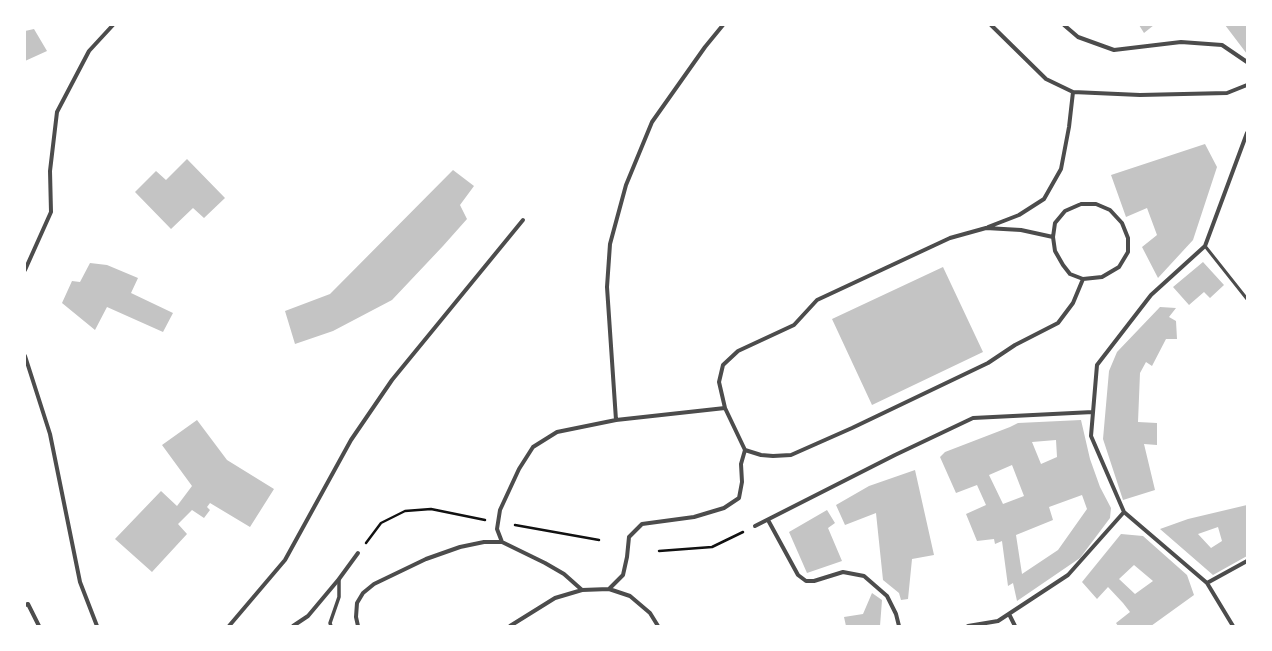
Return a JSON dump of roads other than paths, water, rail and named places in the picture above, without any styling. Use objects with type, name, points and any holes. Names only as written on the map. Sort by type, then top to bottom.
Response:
[{"type":"street","points":[[25,270],[51,212],[50,171],[57,112],[89,51],[113,25]]},
{"type":"street","points":[[616,420],[607,287],[610,244],[626,184],[652,122],[705,47],[723,25]]},
{"type":"street","points":[[991,25],[1046,79],[1073,92],[1140,95],[1227,93],[1247,85]]},
{"type":"street","points":[[1064,25],[1078,37],[1114,50],[1181,42],[1222,45],[1247,62]]},
{"type":"street","points":[[609,589],[623,575],[629,537],[642,524],[694,516],[724,508],[739,498],[742,482],[741,464],[744,450],[725,408],[719,382],[723,365],[738,351],[794,325],[817,300],[950,238],[986,228],[1019,215],[1044,199],[1061,169],[1069,127],[1073,92]]},
{"type":"street","points":[[1233,626],[1207,583],[1124,512],[1092,436],[1097,365],[1151,295],[1205,246],[1247,133]]},
{"type":"street","points":[[1081,204],[1096,204],[1110,210],[1122,223],[1128,238],[1128,252],[1118,267],[1102,278],[1083,279],[1070,274],[1055,251],[1053,237],[1055,223],[1065,211],[1081,204]]},
{"type":"street","points":[[229,626],[285,560],[351,440],[392,380],[523,220]]},
{"type":"street","points":[[986,228],[1021,230],[1053,237]]},
{"type":"street","points":[[744,450],[761,455],[791,455],[852,428],[988,363],[1015,345],[1058,323],[1073,304],[1083,279]]},
{"type":"street","points":[[25,356],[50,434],[80,582],[97,626]]},
{"type":"street","points":[[502,542],[497,529],[500,510],[519,469],[533,448],[557,432],[616,420],[725,408]]},
{"type":"street","points":[[755,526],[895,455],[973,418],[1093,412]]},
{"type":"street","points":[[968,626],[998,621],[1068,575],[1124,512]]},
{"type":"street","points":[[768,520],[798,575],[806,581],[814,581],[843,572],[864,576],[887,596],[896,614],[899,626]]},
{"type":"street","points":[[358,626],[356,617],[357,603],[363,593],[374,584],[426,559],[460,547],[484,542],[502,542],[545,563],[564,574],[582,590]]},
{"type":"street","points":[[293,626],[308,616],[358,553]]},
{"type":"street","points":[[1207,583],[1247,561]]},
{"type":"street","points":[[331,626],[330,622],[339,597],[338,579]]},
{"type":"street","points":[[510,626],[556,598],[582,590],[609,589],[630,596],[650,612],[658,626]]},
{"type":"street","points":[[26,604],[39,626]]},
{"type":"street","points":[[1009,614],[1015,626]]},
{"type":"lane","points":[[1205,246],[1247,299]]}]
